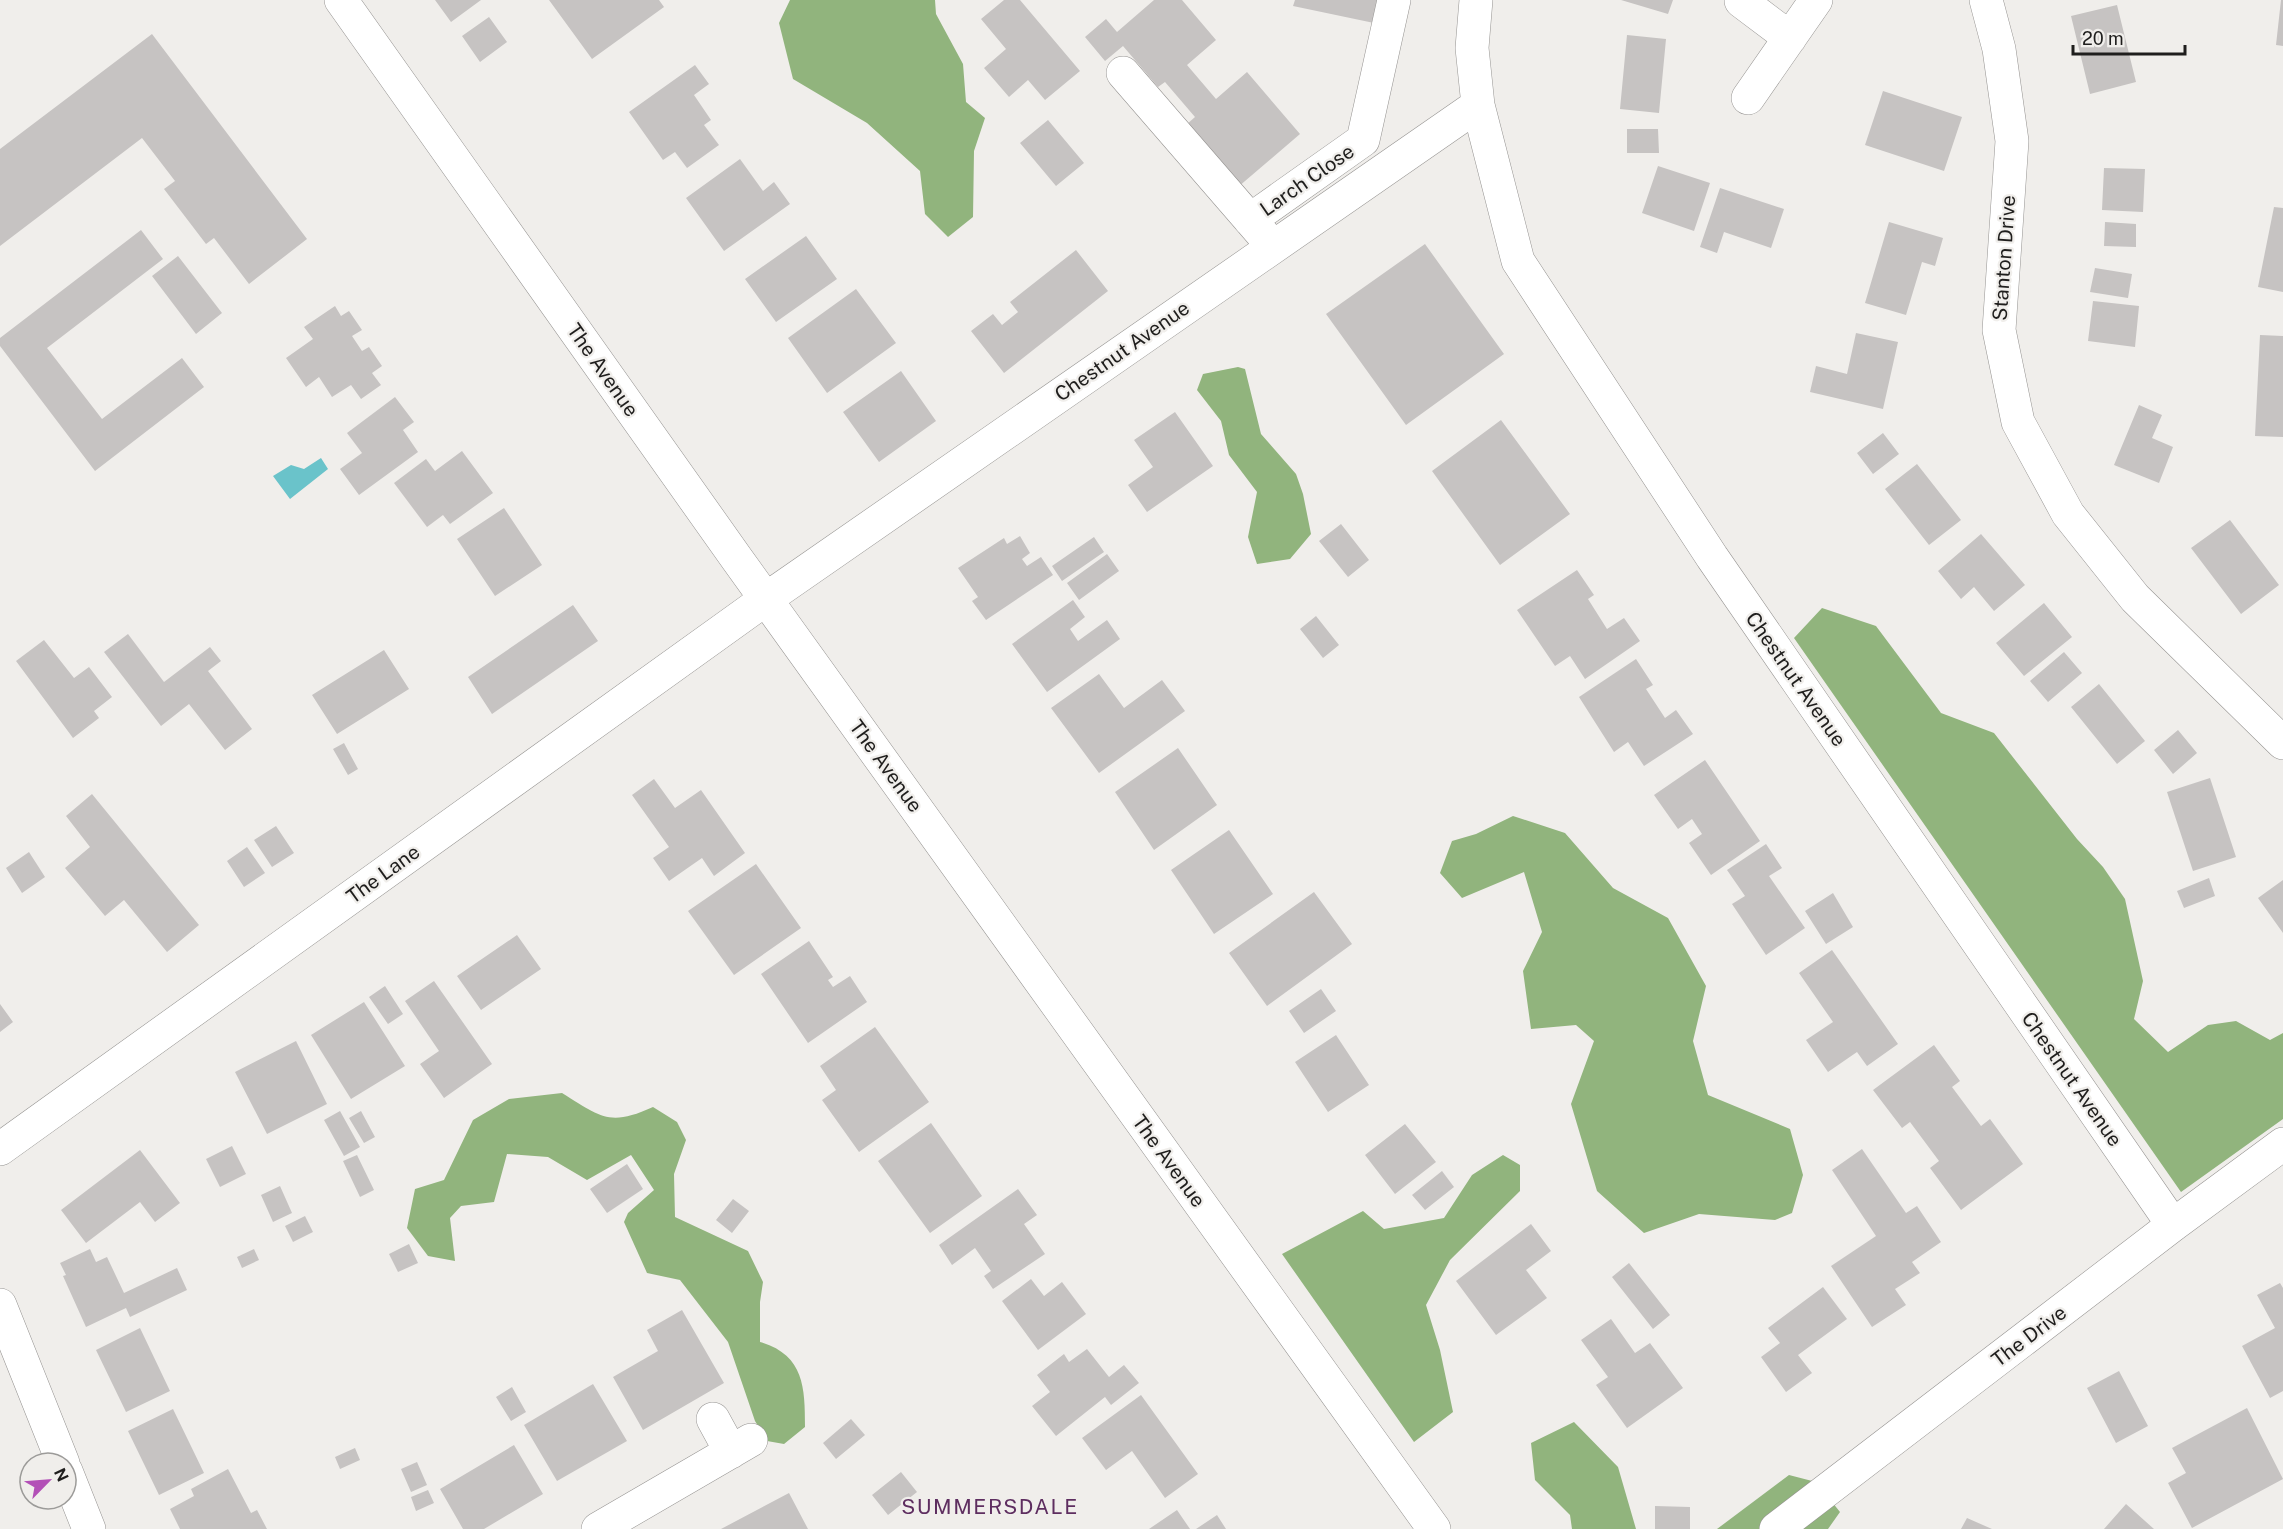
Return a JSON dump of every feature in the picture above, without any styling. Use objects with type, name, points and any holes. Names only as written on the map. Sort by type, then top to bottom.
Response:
[{"type":"street","name":"The Avenue","points":[[341,0],[766,599],[1434,1529]]},
{"type":"street","name":"Larch Close","points":[[1250,220],[1364,140],[1394,0]]},
{"type":"street","name":"Chestnut Avenue","points":[[1476,0],[1472,48],[1478,105],[1518,261],[1712,557],[2173,1225]]},
{"type":"street","points":[[1748,98],[1816,0]]},
{"type":"street","name":"Stanton Drive","points":[[1986,0],[1999,49],[2012,141],[1999,330],[2018,422],[2068,514],[2135,598],[2282,739]]},
{"type":"street","points":[[1741,1],[1790,38]]},
{"type":"street","name":"Larch Close","points":[[1123,73],[1273,246]]},
{"type":"street","name":"Chestnut Avenue","points":[[766,599],[1478,105]]},
{"type":"street","name":"The Lane","points":[[0,1149],[766,599]]},
{"type":"street","name":"The Drive","points":[[1776,1529],[2173,1225],[2283,1144]]},
{"type":"street","points":[[0,1305],[58,1451]]},
{"type":"street","points":[[598,1529],[741,1446],[713,1419]]},
{"type":"street","points":[[78,1501],[89,1529]]},
{"type":"green space","points":[[790,0],[935,0],[936,14],[963,64],[966,102],[985,118],[974,151],[973,217],[948,237],[925,214],[920,171],[867,123],[793,79],[779,23]]},
{"type":"green space","points":[[1238,367],[1245,369],[1261,434],[1296,474],[1303,494],[1311,534],[1290,559],[1257,564],[1248,537],[1257,492],[1229,455],[1221,421],[1197,390],[1203,374]]},
{"type":"green space","points":[[1822,608],[1876,626],[1941,713],[1994,733],[2077,839],[2103,867],[2125,899],[2143,981],[2134,1019],[2168,1052],[2208,1025],[2236,1021],[2270,1040],[2283,1033],[2283,1119],[2181,1192],[1794,638]]},
{"type":"green space","points":[[1513,816],[1565,833],[1613,888],[1668,918],[1706,986],[1693,1041],[1708,1095],[1790,1129],[1803,1175],[1792,1213],[1775,1220],[1699,1214],[1644,1233],[1597,1191],[1571,1104],[1594,1041],[1576,1025],[1531,1029],[1523,971],[1542,932],[1524,872],[1462,898],[1440,873],[1452,841],[1476,834]]},
{"type":"green space","points":[[562,1093],[586,1108],[606,1116],[626,1117],[653,1107],[677,1122],[686,1140],[674,1174],[675,1217],[748,1251],[763,1282],[760,1302],[760,1342],[786,1355],[799,1374],[804,1399],[805,1427],[784,1444],[767,1441],[755,1421],[728,1342],[680,1280],[647,1273],[624,1222],[628,1213],[654,1190],[631,1155],[587,1180],[548,1157],[507,1154],[494,1202],[461,1206],[450,1218],[455,1261],[428,1256],[407,1228],[415,1189],[444,1180],[473,1120],[509,1099]]},
{"type":"green space","points":[[1503,1155],[1520,1165],[1520,1191],[1450,1260],[1426,1305],[1440,1350],[1453,1412],[1414,1442],[1282,1254],[1363,1211],[1384,1229],[1444,1218],[1472,1175]]},
{"type":"green space","points":[[1574,1422],[1618,1467],[1636,1529],[1572,1529],[1570,1515],[1535,1480],[1531,1443]]},
{"type":"green space","points":[[1789,1475],[1816,1482],[1840,1512],[1828,1529],[1717,1529]]},
{"type":"water","points":[[321,458],[328,469],[290,499],[273,476],[291,465],[304,469]]},
{"type":"building","points":[[435,0],[481,0],[451,22]]},
{"type":"building","points":[[549,0],[659,0],[664,7],[592,59]]},
{"type":"building","points":[[1004,0],[1020,0],[1080,71],[1045,100],[1028,80],[1009,97],[984,68],[1006,49],[981,19]]},
{"type":"building","points":[[1154,0],[1182,0],[1216,40],[1187,65],[1216,99],[1247,72],[1300,134],[1238,187],[1186,125],[1195,117],[1165,82],[1158,87],[1123,46],[1105,61],[1085,37],[1106,19],[1117,32]]},
{"type":"building","points":[[1295,0],[1379,0],[1374,23],[1293,6]]},
{"type":"building","points":[[1621,0],[1673,0],[1668,14]]},
{"type":"building","points":[[2281,0],[2283,0],[2283,46],[2276,45]]},
{"type":"building","points":[[2117,5],[2136,82],[2090,94],[2071,16]]},
{"type":"building","points":[[489,17],[507,42],[480,62],[462,36]]},
{"type":"building","points":[[152,34],[307,239],[249,284],[214,238],[206,244],[164,189],[175,181],[142,138],[0,246],[0,149]]},
{"type":"building","points":[[1627,35],[1666,39],[1659,113],[1620,109]]},
{"type":"building","points":[[695,65],[709,84],[694,95],[711,120],[704,125],[719,145],[687,168],[675,152],[663,160],[629,112]]},
{"type":"building","points":[[1883,91],[1962,117],[1944,171],[1865,145]]},
{"type":"building","points":[[1048,120],[1084,163],[1056,186],[1020,143]]},
{"type":"building","points":[[1627,129],[1658,129],[1659,153],[1627,153]]},
{"type":"building","points":[[740,159],[763,191],[774,182],[790,204],[724,251],[686,198]]},
{"type":"building","points":[[1658,166],[1710,183],[1694,231],[1642,213]]},
{"type":"building","points":[[2104,168],[2145,169],[2143,212],[2102,210]]},
{"type":"building","points":[[1720,188],[1784,209],[1771,248],[1724,232],[1717,253],[1700,247]]},
{"type":"building","points":[[2274,207],[2283,208],[2283,292],[2258,287]]},
{"type":"building","points":[[1889,222],[1943,238],[1935,266],[1922,262],[1906,315],[1865,303]]},
{"type":"building","points":[[2105,222],[2136,224],[2136,247],[2104,246]]},
{"type":"building","points":[[141,230],[163,259],[47,348],[102,419],[182,358],[204,387],[95,471],[0,346],[0,338]]},
{"type":"building","points":[[806,236],[837,279],[776,322],[745,279]]},
{"type":"building","points":[[1425,244],[1504,354],[1406,425],[1326,314]]},
{"type":"building","points":[[1076,250],[1108,291],[1004,373],[971,331],[993,314],[1002,325],[1018,312],[1010,302]]},
{"type":"building","points":[[178,256],[222,313],[196,334],[152,276]]},
{"type":"building","points":[[2095,268],[2132,274],[2128,298],[2090,292]]},
{"type":"building","points":[[856,289],[896,343],[827,393],[788,338]]},
{"type":"building","points":[[2093,301],[2139,306],[2135,347],[2088,341]]},
{"type":"building","points":[[335,306],[341,316],[349,311],[362,330],[352,336],[362,351],[369,347],[382,366],[372,373],[381,385],[361,399],[351,385],[332,397],[319,377],[306,387],[286,358],[313,339],[304,327]]},
{"type":"building","points":[[1856,333],[1898,342],[1883,409],[1810,392],[1816,366],[1847,374]]},
{"type":"building","points":[[2260,335],[2283,336],[2283,437],[2255,436]]},
{"type":"building","points":[[901,371],[936,421],[879,462],[843,412]]},
{"type":"building","points":[[395,397],[414,422],[403,430],[418,452],[359,495],[340,469],[362,453],[347,433]]},
{"type":"building","points":[[2139,405],[2162,415],[2152,438],[2173,447],[2159,483],[2114,465]]},
{"type":"building","points":[[1175,412],[1213,466],[1147,512],[1128,485],[1153,467],[1134,440]]},
{"type":"building","points":[[1501,420],[1570,514],[1500,565],[1432,471]]},
{"type":"building","points":[[1883,433],[1899,454],[1873,474],[1857,453]]},
{"type":"building","points":[[462,451],[493,493],[450,524],[443,515],[427,527],[394,483],[426,459],[435,471]]},
{"type":"building","points":[[1917,464],[1961,520],[1929,545],[1885,489]]},
{"type":"building","points":[[504,508],[542,565],[495,596],[457,539]]},
{"type":"building","points":[[2230,520],[2279,585],[2241,614],[2191,548]]},
{"type":"building","points":[[1341,524],[1369,560],[1348,577],[1319,541]]},
{"type":"building","points":[[1981,534],[2025,585],[1994,611],[1974,587],[1961,599],[1938,571]]},
{"type":"building","points":[[1020,536],[1030,553],[1022,559],[1027,566],[1041,557],[1053,575],[986,620],[972,601],[978,597],[958,568],[1004,538],[1007,544]]},
{"type":"building","points":[[1094,537],[1104,552],[1062,581],[1052,566]]},
{"type":"building","points":[[1107,554],[1119,571],[1079,600],[1067,583]]},
{"type":"building","points":[[1577,570],[1594,595],[1588,599],[1607,629],[1624,618],[1640,641],[1585,679],[1570,656],[1555,666],[1517,610]]},
{"type":"building","points":[[1073,600],[1085,617],[1070,629],[1078,641],[1107,620],[1120,639],[1047,692],[1012,644]]},
{"type":"building","points":[[2044,603],[2072,637],[2024,676],[1996,643]]},
{"type":"building","points":[[573,605],[598,641],[492,714],[468,677]]},
{"type":"building","points":[[1316,616],[1339,645],[1323,658],[1300,629]]},
{"type":"building","points":[[128,634],[164,682],[210,647],[221,661],[208,671],[252,729],[225,750],[189,704],[161,726],[104,652]]},
{"type":"building","points":[[44,640],[74,678],[89,667],[112,697],[94,711],[99,718],[73,738],[16,661]]},
{"type":"building","points":[[384,650],[409,689],[337,734],[312,695]]},
{"type":"building","points":[[2064,652],[2082,673],[2048,702],[2030,681]]},
{"type":"building","points":[[1636,659],[1653,685],[1646,689],[1665,718],[1676,710],[1693,734],[1644,766],[1628,742],[1614,752],[1579,697]]},
{"type":"building","points":[[1099,674],[1124,708],[1162,680],[1185,711],[1099,773],[1051,708]]},
{"type":"building","points":[[2099,684],[2145,741],[2117,764],[2071,707]]},
{"type":"building","points":[[2178,730],[2197,753],[2173,774],[2154,750]]},
{"type":"building","points":[[344,743],[358,769],[348,775],[333,749]]},
{"type":"building","points":[[1178,748],[1217,805],[1154,850],[1115,792]]},
{"type":"building","points":[[1705,760],[1760,841],[1711,875],[1689,843],[1702,834],[1692,819],[1678,829],[1654,795]]},
{"type":"building","points":[[2210,778],[2236,857],[2193,871],[2167,792]]},
{"type":"building","points":[[654,779],[675,808],[701,790],[745,853],[714,876],[702,858],[669,881],[653,858],[669,847],[632,795]]},
{"type":"building","points":[[92,794],[199,925],[167,952],[124,900],[105,916],[65,868],[90,847],[66,816]]},
{"type":"building","points":[[276,826],[294,853],[272,867],[254,840]]},
{"type":"building","points":[[1229,830],[1273,894],[1214,934],[1171,870]]},
{"type":"building","points":[[1766,844],[1782,868],[1769,876],[1805,928],[1766,955],[1732,904],[1745,896],[1727,870]]},
{"type":"building","points":[[247,847],[265,873],[244,887],[227,861]]},
{"type":"building","points":[[29,852],[45,877],[22,893],[6,868]]},
{"type":"building","points":[[756,864],[801,928],[734,975],[688,911]]},
{"type":"building","points":[[2209,878],[2215,896],[2184,908],[2177,891]]},
{"type":"building","points":[[2283,880],[2283,933],[2258,898]]},
{"type":"building","points":[[1314,892],[1352,944],[1267,1006],[1229,953]]},
{"type":"building","points":[[1833,893],[1853,927],[1826,944],[1805,911]]},
{"type":"building","points":[[517,935],[541,969],[481,1010],[457,976]]},
{"type":"building","points":[[809,941],[833,977],[828,980],[833,987],[850,976],[867,1002],[808,1043],[761,974]]},
{"type":"building","points":[[1832,950],[1898,1044],[1867,1066],[1857,1052],[1828,1072],[1806,1040],[1833,1022],[1799,973]]},
{"type":"building","points":[[434,981],[492,1064],[444,1098],[420,1064],[439,1051],[405,1001]]},
{"type":"building","points":[[385,986],[403,1014],[388,1024],[369,997]]},
{"type":"building","points":[[1321,989],[1336,1011],[1304,1033],[1289,1011]]},
{"type":"building","points":[[364,1002],[405,1066],[351,1099],[311,1035]]},
{"type":"building","points":[[0,1004],[13,1022],[0,1032]]},
{"type":"building","points":[[875,1027],[929,1102],[859,1152],[822,1100],[836,1090],[820,1066]]},
{"type":"building","points":[[1336,1035],[1369,1085],[1328,1112],[1295,1062]]},
{"type":"building","points":[[296,1041],[327,1104],[267,1134],[235,1072]]},
{"type":"building","points":[[1934,1045],[1960,1081],[1952,1087],[1981,1126],[1990,1119],[2023,1164],[1961,1210],[1930,1168],[1939,1161],[1910,1122],[1902,1128],[1873,1090]]},
{"type":"building","points":[[340,1111],[360,1147],[344,1156],[324,1120]]},
{"type":"building","points":[[361,1111],[375,1137],[364,1143],[349,1118]]},
{"type":"building","points":[[931,1123],[982,1196],[930,1233],[878,1161]]},
{"type":"building","points":[[1405,1124],[1436,1162],[1395,1194],[1365,1155]]},
{"type":"building","points":[[232,1146],[246,1174],[220,1187],[206,1159]]},
{"type":"building","points":[[1862,1149],[1906,1213],[1917,1206],[1941,1242],[1912,1262],[1920,1273],[1895,1289],[1906,1305],[1872,1327],[1831,1266],[1876,1236],[1832,1170]]},
{"type":"building","points":[[140,1150],[180,1203],[155,1222],[140,1202],[86,1243],[61,1210]]},
{"type":"building","points":[[357,1155],[374,1190],[360,1197],[343,1161]]},
{"type":"building","points":[[627,1164],[643,1189],[607,1213],[590,1189]]},
{"type":"building","points":[[1442,1171],[1454,1187],[1425,1210],[1412,1195]]},
{"type":"building","points":[[280,1186],[292,1213],[273,1222],[261,1195]]},
{"type":"building","points":[[1018,1189],[1037,1215],[1024,1224],[1045,1254],[993,1289],[984,1276],[991,1271],[975,1248],[952,1265],[939,1245]]},
{"type":"building","points":[[733,1199],[749,1211],[732,1233],[716,1220]]},
{"type":"building","points":[[305,1216],[313,1232],[293,1242],[285,1226]]},
{"type":"building","points":[[1531,1224],[1551,1251],[1526,1270],[1547,1298],[1496,1335],[1456,1281]]},
{"type":"building","points":[[409,1244],[418,1263],[398,1272],[389,1254]]},
{"type":"building","points":[[90,1249],[96,1262],[107,1257],[124,1293],[177,1268],[187,1290],[130,1317],[126,1308],[86,1327],[63,1276],[66,1275],[60,1263]]},
{"type":"building","points":[[254,1249],[259,1260],[242,1268],[237,1257]]},
{"type":"building","points":[[1629,1263],[1670,1315],[1653,1329],[1612,1277]]},
{"type":"building","points":[[1031,1279],[1044,1296],[1062,1282],[1086,1314],[1038,1350],[1002,1301]]},
{"type":"building","points":[[2280,1283],[2283,1288],[2283,1391],[2270,1398],[2242,1346],[2275,1328],[2257,1295]]},
{"type":"building","points":[[1823,1287],[1847,1319],[1798,1355],[1812,1373],[1786,1392],[1761,1357],[1780,1343],[1768,1328]]},
{"type":"building","points":[[682,1310],[724,1383],[643,1430],[613,1377],[658,1351],[647,1330]]},
{"type":"building","points":[[1611,1319],[1635,1353],[1650,1343],[1683,1388],[1627,1428],[1596,1385],[1608,1377],[1581,1340]]},
{"type":"building","points":[[140,1328],[170,1391],[126,1412],[96,1350]]},
{"type":"building","points":[[1087,1349],[1109,1377],[1124,1365],[1139,1383],[1111,1405],[1105,1397],[1056,1436],[1032,1406],[1050,1392],[1037,1375],[1064,1354],[1069,1362]]},
{"type":"building","points":[[2119,1371],[2148,1426],[2116,1443],[2087,1388]]},
{"type":"building","points":[[593,1384],[627,1441],[557,1481],[524,1425]]},
{"type":"building","points":[[512,1387],[526,1412],[511,1421],[496,1397]]},
{"type":"building","points":[[1141,1395],[1198,1474],[1165,1498],[1132,1451],[1106,1470],[1082,1438]]},
{"type":"building","points":[[2247,1408],[2283,1479],[2192,1528],[2168,1483],[2186,1473],[2172,1448]]},
{"type":"building","points":[[173,1409],[204,1473],[159,1495],[128,1431]]},
{"type":"building","points":[[851,1419],[865,1435],[836,1459],[823,1443]]},
{"type":"building","points":[[514,1445],[543,1494],[484,1529],[463,1529],[440,1489]]},
{"type":"building","points":[[355,1448],[360,1460],[340,1469],[335,1457]]},
{"type":"building","points":[[417,1462],[427,1485],[411,1492],[401,1469]]},
{"type":"building","points":[[228,1469],[251,1513],[257,1510],[267,1529],[180,1529],[170,1509],[194,1496],[191,1489]]},
{"type":"building","points":[[901,1472],[917,1492],[888,1515],[872,1495]]},
{"type":"building","points":[[428,1490],[434,1503],[416,1511],[411,1497]]},
{"type":"building","points":[[789,1493],[808,1529],[721,1529]]},
{"type":"building","points":[[2126,1504],[2154,1529],[2104,1529]]},
{"type":"building","points":[[1655,1506],[1690,1507],[1690,1529],[1655,1529]]},
{"type":"building","points":[[1177,1510],[1190,1529],[1149,1529]]},
{"type":"building","points":[[1217,1515],[1226,1529],[1196,1529]]},
{"type":"building","points":[[1967,1518],[1992,1529],[1961,1529]]},
{"type":"district","name":"SUMMERSDALE","points":[[990,1507]]}]
